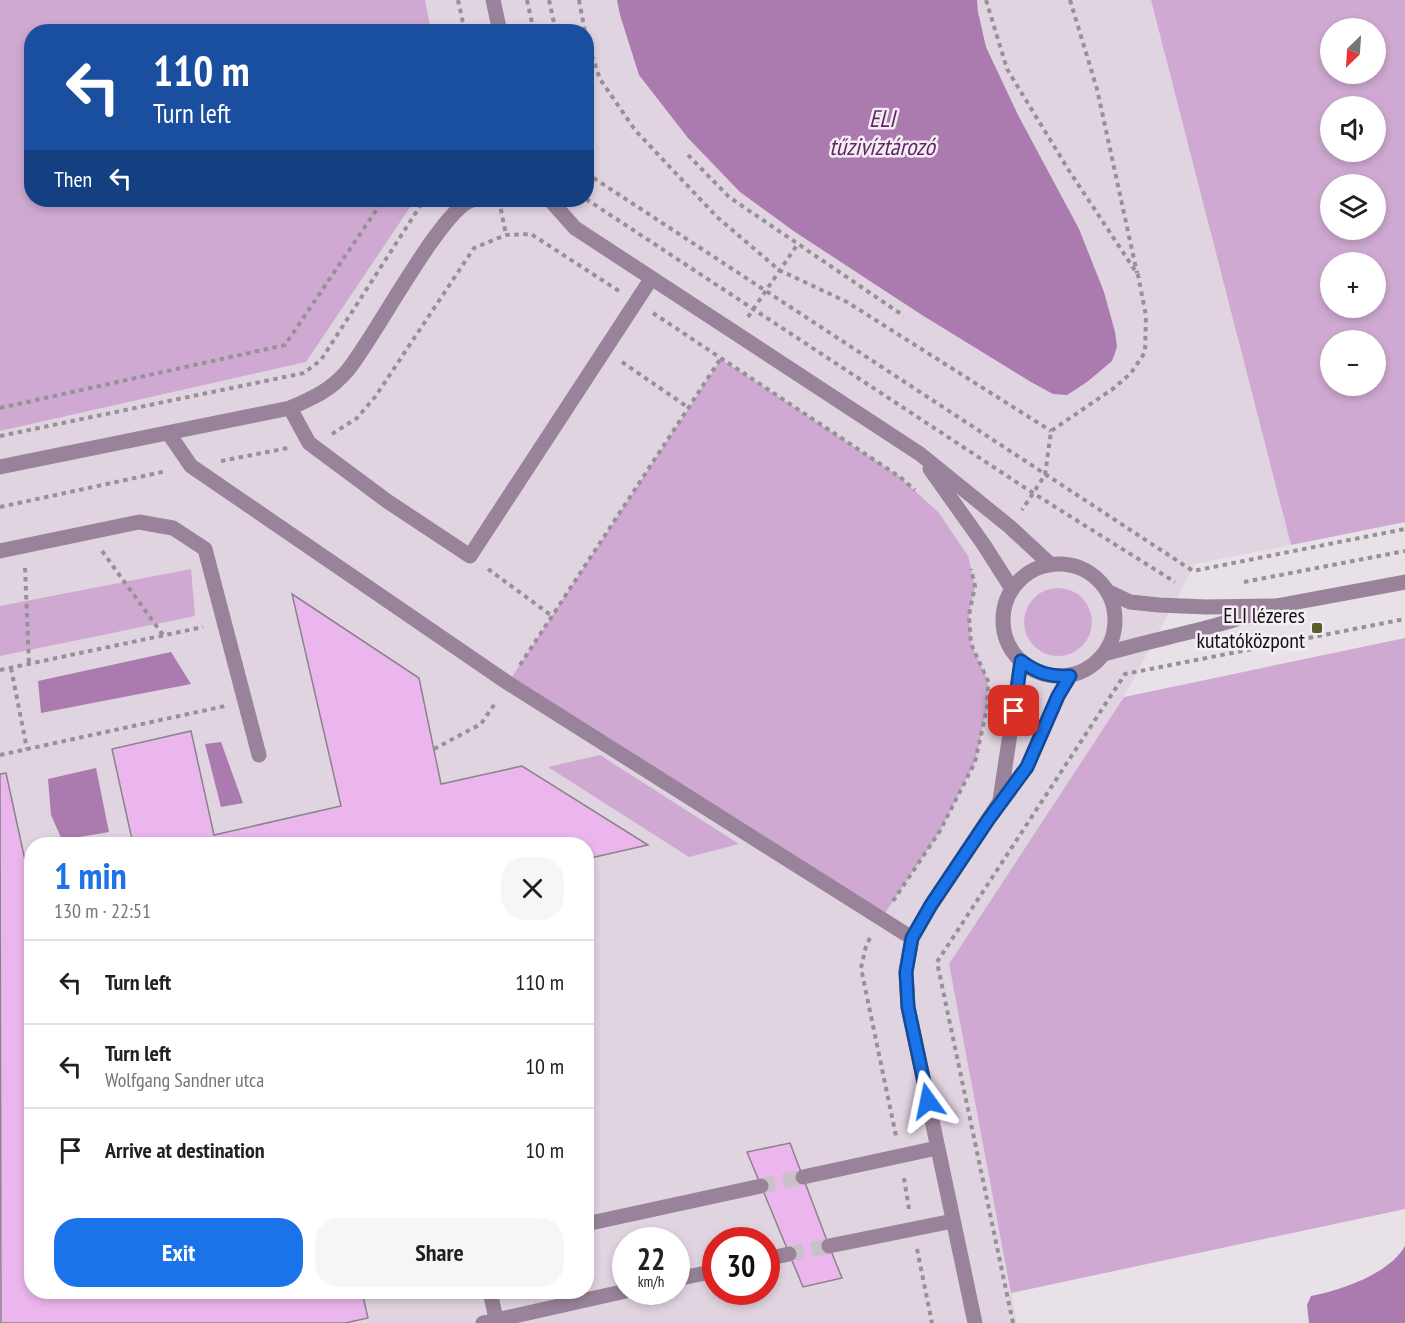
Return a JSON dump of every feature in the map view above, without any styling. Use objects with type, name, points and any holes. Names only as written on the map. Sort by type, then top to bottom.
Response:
[{"type":"street","points":[[493,0],[498,24]]},
{"type":"street","points":[[0,467],[290,408],[320,395],[347,371],[439,230],[460,207]]},
{"type":"street","points":[[556,207],[575,228],[920,454],[1010,527],[1051,565]]},
{"type":"street","points":[[290,408],[309,444],[387,501],[470,556],[651,279]]},
{"type":"street","points":[[169,434],[190,466],[508,683],[912,938]]},
{"type":"street","points":[[920,454],[984,544],[1012,589]]},
{"type":"street","points":[[0,550],[140,522],[173,528],[205,549],[259,756]]},
{"type":"street","points":[[1051,565],[1067,565],[1083,570],[1097,579],[1107,591],[1114,607],[1115,623],[1112,639],[1104,654],[1083,672],[1070,676],[1052,676],[1035,671],[1021,661],[1008,646],[1003,627],[1004,607],[1012,589],[1022,577],[1036,569],[1051,565]]},
{"type":"street","points":[[1107,591],[1130,602],[1159,605],[1276,606],[1405,582]]},
{"type":"street","points":[[1104,654],[1160,638],[1233,622],[1276,606]]},
{"type":"street","points":[[999,803],[1021,661]]},
{"type":"street","points":[[975,1323],[908,1007],[906,972],[912,938],[931,905],[999,803],[1027,767],[1058,696],[1070,676]]},
{"type":"street","points":[[803,1177],[937,1148]]},
{"type":"street","points":[[594,1222],[761,1186]]},
{"type":"street","points":[[829,1246],[953,1221]]},
{"type":"street","points":[[780,1256],[789,1254]]},
{"type":"street","points":[[594,1298],[612,1294]]},
{"type":"street","points":[[490,1299],[492,1322],[591,1299]]},
{"type":"path","points":[[458,0],[463,24]]},
{"type":"path","points":[[527,0],[532,24]]},
{"type":"path","points":[[549,0],[554,24]]},
{"type":"path","points":[[579,0],[584,24]]},
{"type":"path","points":[[986,0],[1007,69],[1068,169],[1138,275]]},
{"type":"path","points":[[1010,527],[1045,475],[1051,431],[1123,381],[1145,352],[1146,316],[1138,275],[1097,89],[1070,0]]},
{"type":"path","points":[[594,61],[600,79],[635,130],[717,217],[779,270],[848,302],[1051,431]]},
{"type":"path","points":[[688,155],[729,197],[904,316]]},
{"type":"path","points":[[594,178],[1193,571],[1405,529]]},
{"type":"path","points":[[594,205],[1033,493],[1168,579],[1178,583]]},
{"type":"path","points":[[0,408],[285,345],[378,207]]},
{"type":"path","points":[[0,436],[304,373],[321,360],[419,207]]},
{"type":"path","points":[[500,207],[506,235]]},
{"type":"path","points":[[0,507],[190,466],[309,444],[333,434],[357,418],[375,397],[474,248],[506,235],[531,234],[900,477],[916,491]]},
{"type":"path","points":[[434,748],[481,724],[797,245]]},
{"type":"path","points":[[604,350],[689,408]]},
{"type":"path","points":[[89,532],[164,635]]},
{"type":"path","points":[[900,1157],[861,968],[866,946],[881,919],[940,831],[975,762],[987,708],[988,681],[971,644],[969,615],[975,586],[968,556],[984,544]]},
{"type":"path","points":[[24,546],[29,664]]},
{"type":"path","points":[[1235,584],[1405,550]]},
{"type":"path","points":[[470,556],[552,616]]},
{"type":"path","points":[[1013,1323],[937,962],[1125,674],[1405,619]]},
{"type":"path","points":[[0,670],[224,622]]},
{"type":"path","points":[[11,668],[27,749]]},
{"type":"path","points":[[0,755],[244,702]]},
{"type":"shaded area","points":[[0,0],[425,0],[430,24],[24,24],[24,207],[410,207],[306,362],[0,431]]},
{"type":"shaded area","points":[[424,0],[1151,0],[1291,545],[1195,564],[1124,697],[949,964],[1017,1323],[0,1323],[0,431],[306,362],[410,207],[594,207],[594,24],[429,24]]},
{"type":"shaded area","points":[[1151,0],[1405,0],[1405,522],[1291,545]]},
{"type":"shaded area","points":[[721,359],[900,477],[939,513],[968,556],[975,586],[969,615],[971,644],[988,681],[987,708],[975,762],[940,831],[881,919],[508,683]]},
{"type":"shaded area","points":[[191,569],[195,616],[0,656],[0,606]]},
{"type":"shaded area","points":[[1058,588],[1071,591],[1082,598],[1089,609],[1092,622],[1089,635],[1082,646],[1071,653],[1058,656],[1045,653],[1034,646],[1027,635],[1024,622],[1027,609],[1034,598],[1045,591]]},
{"type":"shaded area","points":[[1405,638],[1405,1209],[1011,1293],[949,964],[1124,697]]},
{"type":"shaded area","points":[[600,755],[739,844],[689,857],[548,767]]},
{"type":"water","name":"ELI tűzivíztározó","points":[[617,0],[977,0],[986,47],[1018,115],[1079,229],[1104,292],[1117,347],[1112,361],[1067,395],[1053,394],[922,315],[795,232],[740,192],[688,138],[639,75]]},
{"type":"water","points":[[171,652],[191,684],[41,713],[38,681]]},
{"type":"water","points":[[221,742],[243,803],[221,807],[205,744]]},
{"type":"water","points":[[96,768],[109,832],[80,837],[61,837],[51,815],[48,779]]},
{"type":"water","points":[[1405,1246],[1405,1323],[1309,1323],[1307,1305],[1311,1296],[1337,1290],[1376,1273],[1398,1256]]},
{"type":"building","points":[[292,594],[419,678],[441,784],[522,766],[648,845],[594,857],[594,837],[131,837],[112,749],[191,731],[214,835],[341,806]]},
{"type":"building","points":[[6,773],[24,856],[24,1299],[364,1299],[368,1318],[345,1323],[1,1323],[0,774]]},
{"type":"building","points":[[790,1143],[842,1278],[803,1287],[747,1152]]},
{"type":"tunnel","points":[[761,1186],[803,1177]]},
{"type":"tunnel","points":[[789,1254],[829,1246]]},
{"type":"place","name":"ELI lézeres kutatóközpont","points":[[1317,628]]},
{"type":"route","points":[[928,1101],[908,1007],[906,972],[912,938],[931,905],[999,803],[1027,767],[1058,696],[1070,676],[1052,676],[1035,671],[1021,661],[1014,711]]}]
